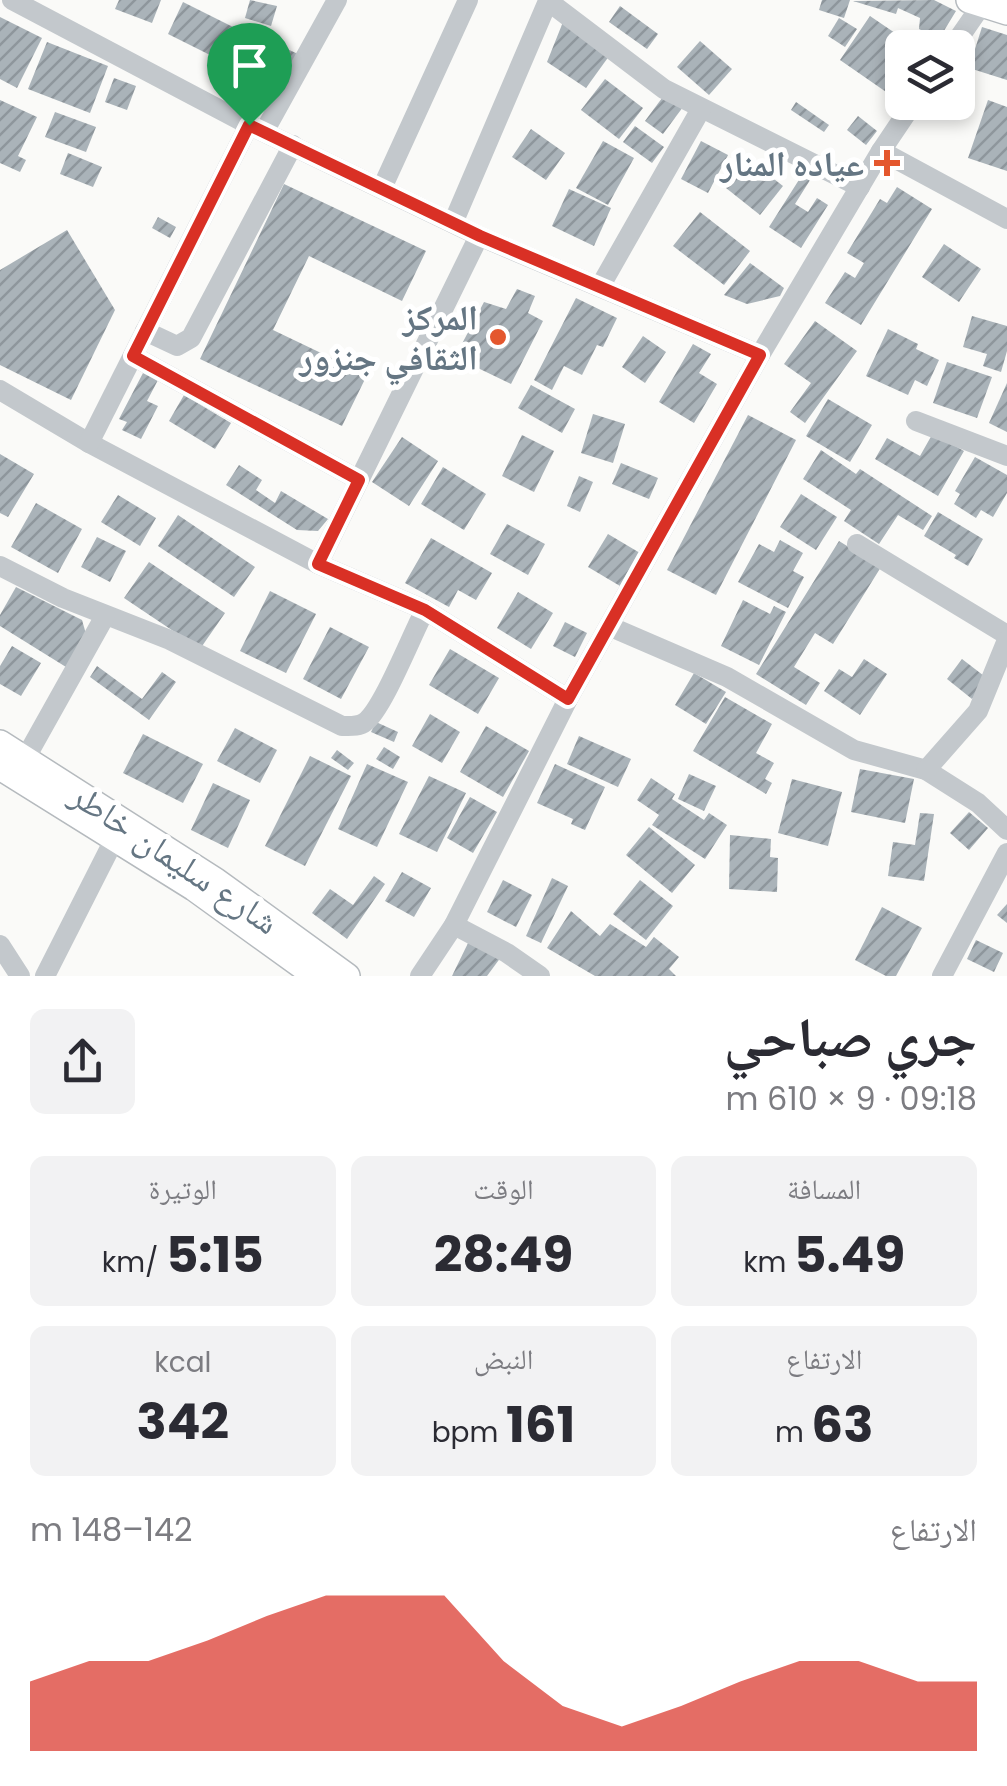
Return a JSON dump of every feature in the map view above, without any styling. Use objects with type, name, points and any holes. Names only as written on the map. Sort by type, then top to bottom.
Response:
[{"type":"main road","name":"شارع سليمان خاطر","points":[[0,743],[216,881],[347,976]]},
{"type":"main road","name":"شارع سليمان خاطر","points":[[0,767],[194,888],[316,976]]},
{"type":"street","points":[[12,0],[257,128],[480,236],[760,355]]},
{"type":"street","points":[[89,443],[145,331],[257,128],[337,0]]},
{"type":"street","points":[[382,188],[468,0]]},
{"type":"street","points":[[453,223],[548,0],[664,88],[860,187]]},
{"type":"street","points":[[966,30],[986,4]]},
{"type":"street","points":[[601,286],[700,109]]},
{"type":"street","points":[[420,976],[454,925],[568,699],[760,355],[902,120]]},
{"type":"street","points":[[145,331],[177,346],[190,338],[293,145]]},
{"type":"street","points":[[881,151],[1007,220]]},
{"type":"street","points":[[318,564],[480,236]]},
{"type":"street","points":[[133,356],[359,480]]},
{"type":"street","points":[[0,390],[89,443],[318,564],[425,610],[568,699]]},
{"type":"street","points":[[916,421],[1007,456]]},
{"type":"street","points":[[857,544],[1007,638],[978,711],[926,770]]},
{"type":"street","points":[[0,566],[106,616],[170,640],[327,720],[356,726],[366,721],[378,705],[425,610]]},
{"type":"street","points":[[25,759],[56,708],[80,655],[106,616]]},
{"type":"street","points":[[611,627],[727,678],[854,750],[926,770],[978,803],[1007,830]]},
{"type":"street","points":[[45,976],[116,838]]},
{"type":"street","points":[[942,976],[1007,854]]},
{"type":"street","points":[[454,925],[540,976]]},
{"type":"street","points":[[0,945],[20,976]]},
{"type":"building","points":[[119,0],[161,0],[152,23],[115,9]]},
{"type":"building","points":[[250,0],[277,6],[271,26],[245,18]]},
{"type":"building","points":[[822,0],[850,0],[844,18],[819,10]]},
{"type":"building","points":[[934,0],[956,11],[944,30],[921,30],[920,18],[898,8],[896,14],[853,1]]},
{"type":"building","points":[[183,2],[247,34],[228,72],[211,64],[214,57],[168,34]]},
{"type":"building","points":[[620,6],[658,34],[647,49],[609,22]]},
{"type":"building","points":[[870,16],[891,30],[885,30],[885,91],[840,60]]},
{"type":"building","points":[[0,17],[42,38],[17,88],[0,79]]},
{"type":"building","points":[[565,17],[612,52],[586,88],[547,62]]},
{"type":"building","points":[[839,18],[857,29],[845,47],[828,36]]},
{"type":"building","points":[[982,27],[1007,35],[1007,80],[975,70],[975,49]]},
{"type":"building","points":[[261,37],[298,54],[276,99],[239,82]]},
{"type":"building","points":[[700,41],[732,69],[709,95],[677,67]]},
{"type":"building","points":[[47,42],[108,66],[90,113],[28,89]]},
{"type":"building","points":[[114,78],[136,86],[127,110],[105,102]]},
{"type":"building","points":[[605,79],[643,108],[619,139],[581,110]]},
{"type":"building","points":[[665,94],[683,107],[663,134],[645,121]]},
{"type":"building","points":[[0,100],[37,117],[18,156],[26,160],[20,172],[0,163]]},
{"type":"building","points":[[988,100],[1007,107],[1007,171],[968,158]]},
{"type":"building","points":[[796,102],[829,125],[824,132],[791,110]]},
{"type":"building","points":[[55,112],[96,127],[86,152],[45,137]]},
{"type":"building","points":[[858,116],[877,131],[866,145],[847,130]]},
{"type":"building","points":[[635,126],[664,147],[652,163],[623,142]]},
{"type":"building","points":[[531,129],[565,153],[546,180],[512,157]]},
{"type":"building","points":[[603,141],[634,158],[608,205],[576,188]]},
{"type":"building","points":[[701,141],[728,155],[708,193],[681,179]]},
{"type":"building","points":[[68,153],[102,167],[93,187],[60,174]]},
{"type":"building","points":[[748,159],[783,186],[760,215],[726,188]]},
{"type":"building","points":[[809,164],[817,169],[795,204],[808,212],[817,198],[828,205],[801,248],[769,227]]},
{"type":"building","points":[[284,184],[426,251],[402,301],[309,256],[273,330],[367,375],[342,426],[200,359]]},
{"type":"building","points":[[897,187],[932,209],[861,325],[825,303],[845,272],[855,278],[864,263],[847,253],[880,199],[887,203]]},
{"type":"building","points":[[569,189],[611,208],[594,246],[552,226]]},
{"type":"building","points":[[700,212],[750,251],[724,285],[673,246]]},
{"type":"building","points":[[158,217],[176,227],[170,238],[152,228]]},
{"type":"building","points":[[67,230],[115,310],[71,400],[0,365],[0,270]]},
{"type":"building","points":[[944,244],[981,269],[959,302],[922,277]]},
{"type":"building","points":[[750,263],[784,288],[780,296],[747,304],[724,295]]},
{"type":"building","points":[[517,289],[535,296],[528,313],[543,321],[511,384],[455,357],[484,302],[506,309]]},
{"type":"building","points":[[576,298],[617,318],[603,347],[597,345],[582,375],[564,366],[552,390],[534,380]]},
{"type":"building","points":[[972,316],[1007,326],[1007,351],[1001,372],[983,366],[987,354],[963,347]]},
{"type":"building","points":[[815,321],[857,351],[805,423],[790,412],[811,383],[784,364]]},
{"type":"building","points":[[888,329],[939,360],[927,386],[915,380],[908,395],[866,376]]},
{"type":"building","points":[[643,336],[666,352],[645,383],[622,367]]},
{"type":"building","points":[[693,344],[711,354],[699,373],[717,384],[694,423],[659,402]]},
{"type":"building","points":[[947,362],[992,377],[977,418],[933,403]]},
{"type":"building","points":[[143,373],[158,380],[147,401],[158,406],[141,439],[122,430],[127,422],[119,419]]},
{"type":"building","points":[[1007,383],[1007,432],[989,423]]},
{"type":"building","points":[[531,385],[575,409],[562,433],[518,408]]},
{"type":"building","points":[[184,395],[231,423],[215,449],[169,421]]},
{"type":"building","points":[[828,399],[872,425],[850,462],[806,436]]},
{"type":"building","points":[[593,414],[625,424],[613,463],[581,453]]},
{"type":"building","points":[[748,415],[796,440],[716,595],[667,570]]},
{"type":"building","points":[[933,433],[964,451],[938,496],[875,459],[887,438],[920,456]]},
{"type":"building","points":[[522,435],[554,451],[534,492],[502,476]]},
{"type":"building","points":[[402,437],[438,461],[409,506],[372,482]]},
{"type":"building","points":[[821,450],[856,474],[860,469],[932,516],[923,530],[898,515],[879,544],[844,521],[851,510],[803,479]]},
{"type":"building","points":[[0,454],[34,474],[8,517],[0,513]]},
{"type":"building","points":[[975,457],[1007,475],[1007,493],[993,517],[981,510],[976,518],[954,504],[960,494],[955,491]]},
{"type":"building","points":[[621,463],[658,478],[649,499],[612,484]]},
{"type":"building","points":[[239,465],[262,480],[256,490],[275,503],[281,491],[328,519],[318,531],[297,530],[226,485]]},
{"type":"building","points":[[443,467],[486,494],[464,530],[421,504]]},
{"type":"building","points":[[579,476],[593,482],[580,512],[567,506]]},
{"type":"building","points":[[801,494],[837,517],[816,550],[780,527]]},
{"type":"building","points":[[118,495],[156,518],[140,546],[101,522]]},
{"type":"building","points":[[36,503],[82,529],[58,573],[11,547]]},
{"type":"building","points":[[938,512],[983,539],[968,566],[924,536]]},
{"type":"building","points":[[178,515],[255,567],[234,597],[158,546]]},
{"type":"building","points":[[507,524],[545,544],[528,575],[490,554]]},
{"type":"building","points":[[608,534],[640,553],[620,586],[588,567]]},
{"type":"building","points":[[97,537],[126,551],[110,582],[81,567]]},
{"type":"building","points":[[431,538],[492,573],[476,600],[458,590],[449,607],[405,583]]},
{"type":"building","points":[[780,540],[803,553],[793,571],[804,577],[788,608],[738,582],[759,544],[774,552]]},
{"type":"building","points":[[839,541],[881,567],[833,644],[815,633],[794,667],[820,683],[806,705],[756,674]]},
{"type":"building","points":[[149,562],[225,613],[200,649],[124,598]]},
{"type":"building","points":[[16,587],[82,620],[86,634],[66,667],[0,626],[0,615]]},
{"type":"building","points":[[270,591],[316,614],[286,673],[240,651]]},
{"type":"building","points":[[518,592],[553,613],[531,649],[497,628]]},
{"type":"building","points":[[743,600],[770,614],[774,606],[786,612],[759,665],[721,646]]},
{"type":"building","points":[[565,622],[587,633],[575,657],[553,646]]},
{"type":"building","points":[[330,627],[369,647],[341,699],[303,679]]},
{"type":"building","points":[[12,646],[41,663],[21,696],[0,684],[0,666]]},
{"type":"building","points":[[450,649],[499,678],[478,714],[429,685]]},
{"type":"building","points":[[864,659],[887,674],[860,715],[824,691],[839,669],[852,677]]},
{"type":"building","points":[[962,659],[988,679],[972,699],[947,679]]},
{"type":"building","points":[[97,666],[142,699],[162,672],[176,682],[149,720],[90,677]]},
{"type":"building","points":[[694,673],[726,692],[706,724],[675,705]]},
{"type":"building","points":[[725,697],[772,724],[756,753],[774,763],[765,779],[772,783],[766,794],[693,751]]},
{"type":"building","points":[[430,714],[460,732],[442,763],[412,746]]},
{"type":"building","points":[[376,722],[398,732],[394,742],[371,732]]},
{"type":"building","points":[[486,726],[529,751],[503,797],[460,772]]},
{"type":"building","points":[[235,728],[277,750],[260,783],[217,761]]},
{"type":"building","points":[[143,734],[203,764],[183,803],[123,773]]},
{"type":"building","points":[[579,736],[631,759],[618,787],[567,764]]},
{"type":"building","points":[[384,747],[400,757],[393,769],[376,759]]},
{"type":"building","points":[[337,750],[354,763],[348,770],[331,758]]},
{"type":"building","points":[[310,756],[351,776],[305,866],[265,846]]},
{"type":"building","points":[[367,764],[408,782],[377,847],[338,829]]},
{"type":"building","points":[[555,764],[605,787],[585,830],[571,824],[573,819],[537,803]]},
{"type":"building","points":[[860,769],[914,779],[905,823],[851,812]]},
{"type":"building","points":[[689,774],[716,786],[704,811],[678,799]]},
{"type":"building","points":[[429,776],[466,793],[437,852],[399,834]]},
{"type":"building","points":[[651,778],[675,794],[672,799],[704,820],[709,813],[727,825],[705,859],[652,825],[659,815],[637,800]]},
{"type":"building","points":[[792,779],[842,792],[828,846],[778,833]]},
{"type":"building","points":[[213,783],[250,800],[228,848],[191,830]]},
{"type":"building","points":[[470,797],[497,812],[473,853],[447,838]]},
{"type":"building","points":[[969,812],[988,828],[969,850],[950,833]]},
{"type":"building","points":[[920,813],[934,814],[924,881],[888,876],[893,842],[915,845]]},
{"type":"building","points":[[649,827],[695,865],[672,893],[626,855]]},
{"type":"building","points":[[730,835],[771,839],[770,857],[778,858],[777,892],[729,889]]},
{"type":"building","points":[[402,872],[431,888],[414,917],[385,901]]},
{"type":"building","points":[[374,876],[385,884],[347,939],[312,913],[330,889],[353,905]]},
{"type":"building","points":[[552,878],[568,886],[541,943],[526,936]]},
{"type":"building","points":[[503,880],[532,895],[516,927],[487,912]]},
{"type":"building","points":[[640,880],[673,906],[646,940],[613,914]]},
{"type":"building","points":[[1007,904],[1007,923],[997,915]]},
{"type":"building","points":[[882,907],[922,928],[896,976],[886,976],[855,960]]},
{"type":"building","points":[[571,911],[600,936],[610,924],[646,947],[654,937],[679,957],[669,969],[676,976],[595,976],[547,948]]},
{"type":"building","points":[[470,939],[501,957],[487,976],[452,976]]},
{"type":"building","points":[[976,940],[1003,953],[994,972],[967,959]]},
{"type":"place","name":"عياده المنار","points":[[887,163]]},
{"type":"place","name":"المركز الثقافي جنزور","points":[[498,337]]},
{"type":"route","points":[[249,125],[480,236],[760,355],[568,699],[425,610],[318,564],[359,480],[133,356],[249,125]]}]
